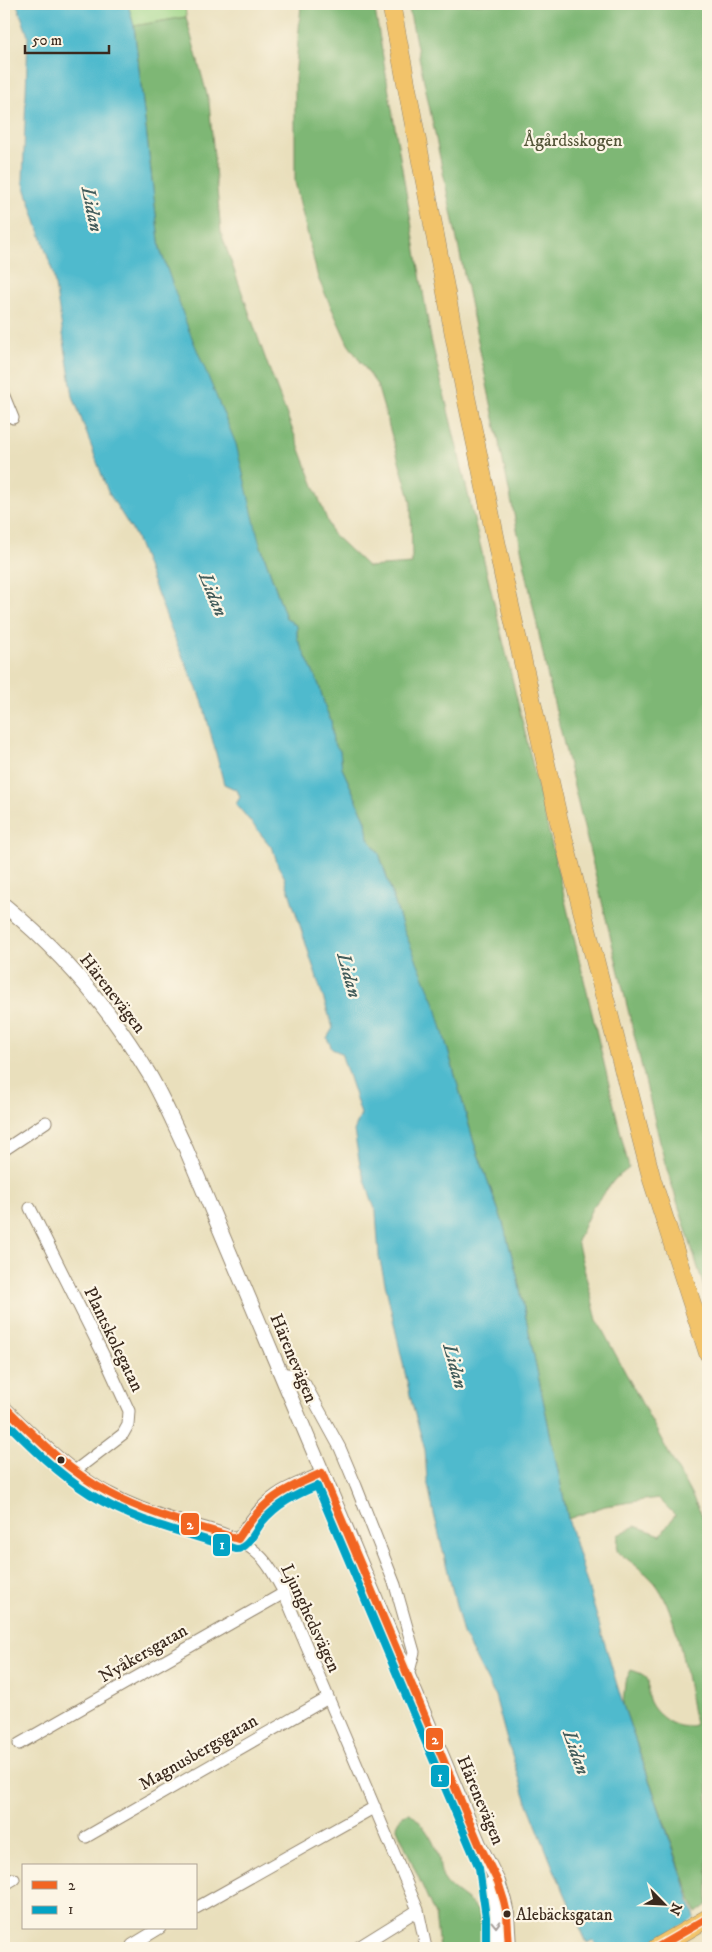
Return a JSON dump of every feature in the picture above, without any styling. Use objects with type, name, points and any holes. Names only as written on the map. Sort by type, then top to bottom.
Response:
[{"type":"main road","points":[[391,4],[464,387],[504,579],[559,821],[652,1180],[708,1353]]},
{"type":"main road","points":[[656,1948],[708,1918]]},
{"type":"main road","points":[[680,1948],[708,1932]]},
{"type":"street","points":[[4,396],[13,418]]},
{"type":"street","name":"Härenevägen","points":[[4,905],[27,924],[74,970],[116,1023],[150,1076],[186,1149],[408,1676],[498,1882],[507,1914],[509,1948]]},
{"type":"street","points":[[4,1150],[46,1122]]},
{"type":"street","name":"Plantskolegatan","points":[[30,1208],[111,1371],[128,1411],[128,1425],[123,1434],[76,1470]]},
{"type":"street","points":[[280,1373],[294,1375],[305,1384],[340,1448],[395,1585],[414,1652],[408,1676]]},
{"type":"street","name":"Ljunghedsvägen","points":[[4,1406],[76,1470],[102,1490],[132,1504],[238,1539],[260,1556],[268,1566],[284,1593],[418,1910],[426,1948]]},
{"type":"street","points":[[4,1426],[15,1417]]},
{"type":"street","points":[[238,1539],[254,1516],[276,1494],[322,1473]]},
{"type":"street","name":"Nyåkersgatan","points":[[19,1744],[284,1593]]},
{"type":"street","name":"Magnusbergsgatan","points":[[86,1837],[328,1698]]},
{"type":"street","points":[[198,1907],[375,1807]]},
{"type":"street","name":"Härenevägen","points":[[489,1865],[496,1916],[496,1948]]},
{"type":"street","points":[[4,1885],[14,1879]]},
{"type":"street","points":[[357,1948],[418,1910]]},
{"type":"street","points":[[132,1944],[156,1930]]},
{"type":"green space","points":[[128,4],[185,4],[186,17],[134,26]]},
{"type":"green space","points":[[301,4],[374,4],[431,339],[629,1168],[615,1179],[592,1208],[577,1241],[597,1320],[708,1526],[708,1904],[696,1913],[623,1705],[625,1682],[631,1670],[645,1676],[648,1683],[650,1702],[663,1717],[671,1723],[680,1726],[695,1725],[676,1630],[663,1596],[655,1583],[642,1570],[617,1551],[618,1535],[635,1526],[661,1535],[675,1515],[658,1498],[605,1506],[568,1519],[517,1275],[503,1223],[474,1143],[446,1043],[403,928],[379,853],[367,838],[366,821],[342,768],[340,751],[333,742],[331,720],[319,685],[297,638],[297,626],[286,618],[160,249],[134,26],[186,17],[209,102],[221,233],[267,363],[332,533],[368,567],[412,564],[411,502],[377,385],[348,344],[318,278],[295,182],[295,79]]},
{"type":"green space","name":"Ågårdsskogen","points":[[408,4],[708,4],[708,1300],[665,1163],[548,678]]},
{"type":"green space","points":[[410,1813],[420,1822],[432,1840],[446,1883],[477,1910],[482,1924],[485,1948],[439,1948],[435,1915],[397,1828],[398,1821],[403,1815]]},
{"type":"water","name":"Lidan","points":[[17,4],[128,4],[134,26],[160,249],[188,328],[236,444],[259,541],[286,618],[297,626],[297,638],[319,685],[331,720],[333,742],[340,751],[342,768],[366,821],[368,838],[379,853],[403,928],[435,1004],[474,1143],[503,1223],[517,1275],[568,1519],[623,1705],[683,1878],[704,1948],[600,1948],[593,1940],[587,1943],[552,1865],[526,1799],[495,1696],[463,1634],[434,1514],[427,1480],[425,1450],[412,1404],[379,1256],[376,1212],[360,1165],[354,1131],[361,1114],[341,1053],[332,1049],[327,1038],[333,1028],[284,876],[278,866],[273,849],[236,804],[240,797],[237,790],[224,784],[202,700],[176,642],[135,535],[108,492],[73,396],[53,273],[23,181],[28,36]]},
{"type":"pier","points":[[697,1917],[706,1948],[641,1948]]},
{"type":"transit line","name":"2","points":[[4,1406],[67,1465],[94,1485],[140,1508],[238,1539],[247,1525],[265,1505],[284,1491],[322,1473],[479,1844],[498,1882],[507,1914],[509,1948]]},
{"type":"transit line","name":"1","points":[[4,1420],[56,1469],[78,1486],[107,1504],[161,1526],[236,1549],[248,1543],[262,1522],[280,1505],[317,1486],[479,1868],[486,1917],[486,1948]]},
{"type":"transit line","name":"2","points":[[656,1948],[708,1918]]},
{"type":"place","name":"Alebäcksgatan","points":[[507,1914]]}]
